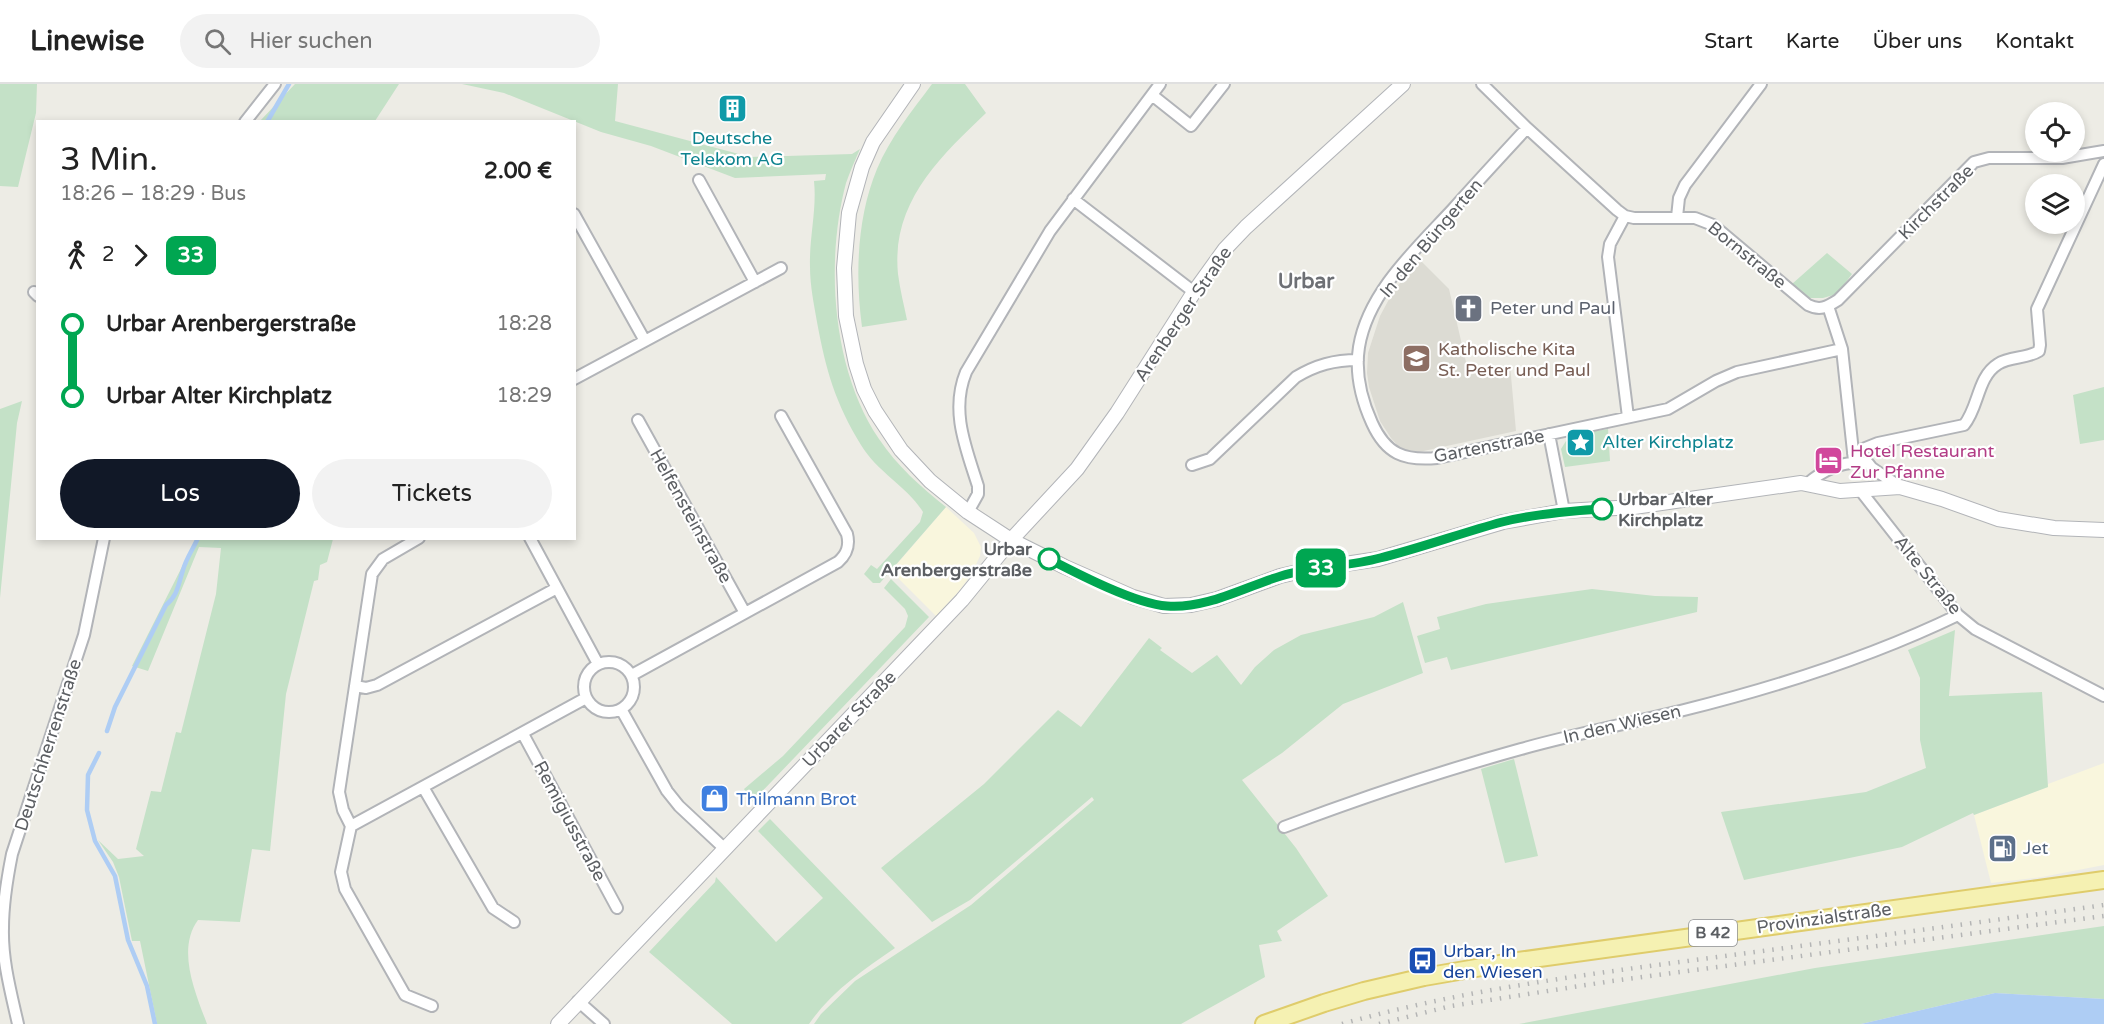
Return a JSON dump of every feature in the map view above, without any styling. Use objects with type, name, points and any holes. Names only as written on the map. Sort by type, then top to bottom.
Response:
[{"type":"main road","name":"Provinzialstraße","points":[[1264,1024],[1344,997],[1446,973],[1533,958],[2104,880]]},
{"type":"street","points":[[247,120],[275,84]]},
{"type":"street","points":[[913,84],[873,142],[862,167],[849,213],[844,268],[846,316],[864,389],[888,432],[913,464],[968,512],[1011,540],[1134,597],[1164,606],[1177,607],[1217,599],[1294,572],[1378,559],[1503,522],[1564,511],[1634,507],[1807,484],[1830,491],[1900,487]]},
{"type":"street","points":[[968,512],[978,494],[978,486],[958,420],[962,382],[966,372],[1030,262],[1072,199],[1160,84]]},
{"type":"street","points":[[1152,95],[1191,126],[1224,84]]},
{"type":"street","name":"Arenberger Straße","points":[[1011,540],[1077,469],[1117,413],[1194,292],[1225,249],[1402,84]]},
{"type":"street","points":[[1482,84],[1527,128],[1625,216],[1610,244],[1608,256],[1628,417]]},
{"type":"street","points":[[1677,217],[1679,198],[1685,185],[1761,84]]},
{"type":"street","name":"In den Büngerten","points":[[1410,458],[1390,450],[1376,432],[1361,393],[1358,360],[1359,345],[1365,328],[1390,282],[1430,233],[1527,128]]},
{"type":"street","name":"Kirchstraße","points":[[1828,306],[1838,300],[1974,162],[1989,158],[2062,158],[2104,151]]},
{"type":"street","points":[[1807,484],[1820,472],[1878,443],[1964,425],[1970,418],[1990,370],[2000,362],[2033,355],[2039,351],[2037,309],[2104,164]]},
{"type":"street","points":[[699,180],[755,282]]},
{"type":"street","points":[[1072,199],[1194,292]]},
{"type":"street","name":"Bornstraße","points":[[1625,216],[1695,218],[1713,225],[1808,305],[1820,309],[1828,306]]},
{"type":"street","points":[[576,218],[645,341]]},
{"type":"street","points":[[576,378],[781,268]]},
{"type":"street","points":[[1828,306],[1842,349],[1853,457]]},
{"type":"street","name":"Gartenstraße","points":[[1410,458],[1437,458],[1668,409],[1716,381],[1737,372],[1842,349]]},
{"type":"street","points":[[1192,465],[1210,459],[1296,377],[1325,363],[1358,360]]},
{"type":"street","points":[[632,675],[838,562],[849,547],[847,534],[781,416]]},
{"type":"street","name":"Helfensteinstraße","points":[[638,420],[745,613]]},
{"type":"street","points":[[1549,434],[1564,511]]},
{"type":"street","points":[[1853,457],[1868,463],[1900,487],[1998,519],[2054,528],[2104,530]]},
{"type":"street","name":"Alte Straße","points":[[1860,490],[1958,615],[1975,629],[2104,696]]},
{"type":"street","name":"Deutschherrenstraße","points":[[18,1024],[8,979],[2,930],[6,882],[12,855],[84,635],[104,540]]},
{"type":"street","points":[[416,540],[383,559],[372,574],[339,792],[343,810],[351,826],[341,872],[345,889],[405,995],[432,1006]]},
{"type":"street","points":[[532,540],[598,664]]},
{"type":"street","name":"Urbarer Straße","points":[[558,1024],[962,600],[1011,540]]},
{"type":"street","points":[[355,686],[366,688],[376,685],[557,588]]},
{"type":"street","name":"In den Wiesen","points":[[1284,827],[1352,801],[1522,748],[1764,688],[1895,643],[1958,615]]},
{"type":"street","points":[[606,661],[621,664],[632,675],[634,683],[632,698],[621,709],[605,712],[591,705],[586,698],[584,682],[591,668],[598,664],[606,661]]},
{"type":"street","points":[[351,826],[586,698]]},
{"type":"street","points":[[621,709],[667,791],[679,806],[724,849]]},
{"type":"street","name":"Remigiusstraße","points":[[523,734],[617,908]]},
{"type":"street","points":[[423,787],[493,908],[514,922]]},
{"type":"street","points":[[578,1001],[604,1024]]},
{"type":"shaded area","name":"Katholische Kita St. Peter und Paul","points":[[1420,260],[1449,289],[1469,375],[1510,365],[1516,431],[1419,452],[1399,447],[1380,421],[1369,387],[1368,353],[1380,316],[1394,290]]},
{"type":"shaded area","points":[[946,507],[974,533],[981,547],[980,556],[972,573],[936,616],[891,571]]},
{"type":"shaded area","points":[[2104,763],[2104,865],[2042,877],[1991,883],[1974,815]]},
{"type":"green space","points":[[0,84],[37,84],[36,113],[18,187],[0,186]]},
{"type":"green space","points":[[295,84],[399,84],[376,120],[261,120]]},
{"type":"green space","points":[[462,84],[618,84],[615,121],[750,157],[852,154],[860,149],[846,183],[839,214],[836,247],[837,315],[842,349],[863,411],[879,439],[910,476],[946,507],[880,583],[873,583],[864,574],[871,565],[877,569],[920,522],[923,512],[917,503],[875,463],[861,445],[844,415],[828,371],[811,288],[810,267],[814,181],[825,180],[826,174],[735,178],[651,146],[601,132],[576,120],[504,93]]},
{"type":"green space","points":[[932,84],[965,84],[986,113],[951,147],[922,184],[910,204],[902,225],[898,249],[898,274],[907,320],[862,327],[859,246],[870,187],[888,146]]},
{"type":"green space","points":[[1827,253],[1852,274],[1837,294],[1823,298],[1808,298],[1792,284]]},
{"type":"green space","points":[[2104,387],[2104,440],[2080,444],[2073,395]]},
{"type":"green space","points":[[22,401],[17,423],[0,598],[0,409]]},
{"type":"green space","points":[[1608,429],[1610,461],[1565,467],[1561,449],[1566,441],[1573,438],[1572,435]]},
{"type":"green space","points":[[195,540],[333,540],[327,562],[320,565],[318,580],[314,581],[286,694],[270,851],[252,849],[240,922],[198,920],[192,932],[188,958],[190,972],[207,1024],[157,1024],[140,941],[132,941],[119,877],[113,862],[98,840],[118,859],[144,856],[136,849],[151,791],[161,792],[176,732],[181,733],[216,594],[221,548],[199,547],[148,671],[132,666]]},
{"type":"green space","points":[[891,579],[929,617],[752,802],[744,789],[783,756],[905,627],[908,616],[905,609],[884,588]]},
{"type":"green space","points":[[1592,589],[1655,596],[1698,597],[1697,612],[1451,670],[1447,657],[1425,663],[1417,636],[1440,629],[1437,617],[1486,604]]},
{"type":"green space","points":[[1403,602],[1423,673],[1343,704],[1282,753],[1242,780],[1296,848],[1328,896],[1277,931],[1282,941],[1259,945],[1265,977],[1181,1024],[814,1024],[821,1014],[855,981],[971,905],[1094,800],[1092,797],[970,900],[932,922],[881,868],[984,784],[1058,710],[1081,727],[1149,638],[1162,648],[1160,650],[1192,673],[1217,655],[1241,685],[1255,667],[1274,650],[1301,635],[1374,617]]},
{"type":"green space","points":[[1955,630],[1949,696],[2042,692],[2048,787],[1974,815],[1973,813],[1902,847],[1744,880],[1721,812],[1866,792],[1926,768],[1920,740],[1920,678],[1908,650]]},
{"type":"green space","points":[[1514,759],[1538,856],[1505,863],[1481,769]]},
{"type":"green space","points":[[770,819],[895,948],[837,992],[809,1024],[732,1024],[649,952],[715,882],[716,877],[776,942],[823,898],[758,831]]},
{"type":"green space","points":[[2104,926],[2104,999],[1995,993],[1861,1024],[1519,1024],[1815,968]]},
{"type":"water","points":[[1995,993],[2104,999],[2104,1024],[1861,1024]]},
{"type":"waterway","points":[[268,120],[289,84]]},
{"type":"waterway","points":[[107,731],[115,707],[166,605],[175,593],[197,540]]},
{"type":"waterway","points":[[99,753],[88,775],[87,810],[95,841],[115,876],[128,940],[147,986],[155,1024]]},
{"type":"railway","points":[[1342,1024],[1435,1001],[1528,984],[2104,905]]},
{"type":"railway","points":[[1379,1024],[1451,1006],[1612,981],[2104,916]]},
{"type":"bus line","name":"33","points":[[1049,559],[1134,597],[1151,603],[1177,607],[1205,603],[1280,576],[1378,559],[1503,522],[1564,511],[1602,509]]},
{"type":"place","name":"Deutsche Telekom AG","points":[[732,109]]},
{"type":"place","name":"Peter und Paul","points":[[1469,308]]},
{"type":"place","name":"Katholische Kita St. Peter und Paul","points":[[1417,359]]},
{"type":"place","name":"Alter Kirchplatz","points":[[1581,442]]},
{"type":"place","name":"Hotel Restaurant Zur Pfanne","points":[[1829,461]]},
{"type":"place","name":"Urbar Alter Kirchplatz","points":[[1602,509]]},
{"type":"place","name":"Urbar Arenbergerstraße","points":[[1049,559]]},
{"type":"place","name":"Thilmann Brot","points":[[715,799]]},
{"type":"place","name":"Jet","points":[[2002,848]]},
{"type":"place","name":"Urbar, In den Wiesen","points":[[1422,961]]},
{"type":"district","name":"Urbar","points":[[1306,281]]}]
